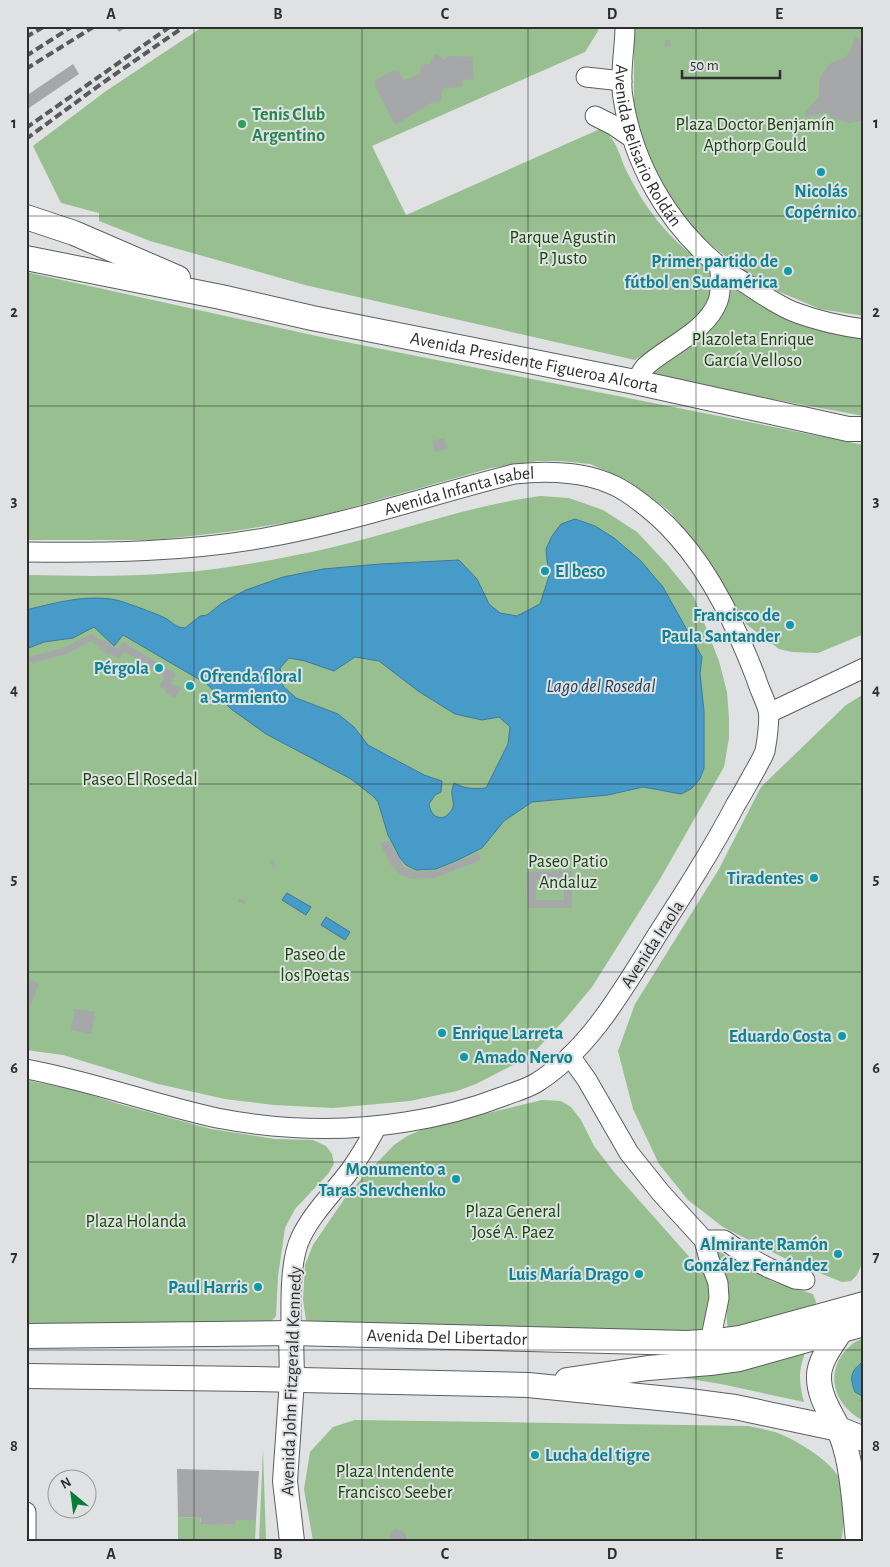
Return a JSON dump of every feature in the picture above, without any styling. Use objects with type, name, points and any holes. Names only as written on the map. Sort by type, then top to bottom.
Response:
[{"type":"main road","name":"Avenida Presidente Figueroa Alcorta","points":[[26,217],[74,233],[221,297]]},
{"type":"main road","name":"Avenida Presidente Figueroa Alcorta","points":[[26,258],[221,297],[312,318],[635,382],[858,431]]},
{"type":"main road","name":"Avenida Del Libertador","points":[[26,1336],[292,1332],[687,1343],[740,1338],[862,1306]]},
{"type":"main road","points":[[858,1541],[855,1499],[847,1454],[839,1430],[829,1413],[823,1397],[819,1373],[827,1354],[841,1331],[862,1306]]},
{"type":"main road","points":[[528,1385],[648,1368],[710,1363],[739,1358],[841,1331]]},
{"type":"main road","name":"Avenida John Fitzgerald Kennedy","points":[[292,1332],[292,1380],[285,1481],[292,1541]]},
{"type":"main road","points":[[26,1376],[528,1385],[689,1400],[735,1407],[839,1430],[864,1439]]},
{"type":"street","name":"Avenida Belisario Roldán","points":[[625,26],[622,97],[632,138],[639,159],[649,179],[674,219],[691,239],[720,266],[795,313],[828,323],[864,329]]},
{"type":"street","points":[[586,76],[622,81]]},
{"type":"street","points":[[595,116],[632,138]]},
{"type":"street","points":[[635,382],[646,367],[710,316],[718,303],[721,291],[720,266]]},
{"type":"street","name":"Avenida Infanta Isabel","points":[[26,552],[103,553],[183,549],[263,538],[350,520],[514,474],[558,472],[586,476],[603,481],[625,492],[647,508],[676,535],[698,562],[738,634],[768,713]]},
{"type":"street","points":[[768,713],[864,668]]},
{"type":"street","name":"Avenida Iraola","points":[[26,1069],[72,1078],[218,1118],[324,1130],[407,1122],[484,1103],[533,1085],[570,1056],[600,1022],[680,899],[726,823],[765,752],[768,713]]},
{"type":"street","points":[[570,1056],[587,1080],[629,1153],[661,1193],[704,1240],[719,1290],[710,1342]]},
{"type":"street","name":"Avenida John Fitzgerald Kennedy","points":[[292,1332],[291,1305],[294,1262],[300,1238],[312,1219],[366,1148],[377,1126]]},
{"type":"street","points":[[704,1240],[724,1240],[760,1264],[795,1278],[806,1280]]},
{"type":"street","points":[[26,1512],[26,1541]]},
{"type":"green space","name":"Parque Agustin P. Justo","points":[[204,26],[599,26],[585,52],[372,146],[406,215],[600,129],[606,132],[614,142],[632,181],[657,220],[679,244],[711,270],[714,290],[709,303],[680,331],[635,360],[305,285],[150,241],[99,221],[99,213],[61,203],[33,146],[106,91]]},
{"type":"green space","name":"Plaza Doctor Benjamín Apthorp Gould","points":[[634,26],[864,26],[864,316],[820,309],[761,284],[710,244],[677,211],[648,162],[634,110]]},
{"type":"green space","points":[[26,272],[321,337],[864,445],[864,634],[818,653],[792,652],[779,649],[746,624],[731,603],[710,562],[668,510],[627,480],[590,464],[538,461],[491,468],[335,512],[297,521],[227,532],[155,540],[26,540]]},
{"type":"green space","name":"Plazoleta Enrique García Velloso","points":[[728,282],[790,317],[822,331],[864,337],[864,416],[691,384],[648,374]]},
{"type":"green space","points":[[540,496],[569,498],[603,510],[637,532],[666,563],[694,597],[719,661],[727,692],[729,719],[729,738],[724,767],[660,879],[592,987],[566,1018],[537,1049],[515,1064],[476,1084],[457,1091],[410,1101],[333,1108],[274,1105],[225,1099],[158,1084],[63,1055],[26,1050],[26,575],[100,576],[156,574],[191,572],[243,565],[312,552],[454,514]]},
{"type":"green space","points":[[864,694],[864,1259],[857,1275],[851,1281],[842,1282],[790,1261],[723,1227],[688,1200],[659,1164],[633,1109],[618,1051],[635,1004],[719,869],[761,787],[846,705]]},
{"type":"green space","name":"Plaza Holanda","points":[[26,1080],[79,1091],[211,1129],[275,1139],[313,1140],[326,1146],[332,1154],[334,1164],[328,1174],[295,1209],[285,1228],[278,1276],[276,1316],[268,1325],[26,1331]]},
{"type":"green space","name":"Plaza General José A. Paez","points":[[542,1100],[561,1101],[571,1107],[581,1120],[594,1146],[614,1172],[709,1279],[708,1308],[705,1322],[699,1335],[312,1325],[306,1320],[303,1300],[305,1265],[313,1245],[349,1192],[394,1145],[407,1136],[426,1128]]},
{"type":"green space","points":[[718,1251],[773,1282],[813,1294],[816,1302],[815,1308],[729,1331],[727,1325],[728,1283],[716,1254]]},
{"type":"green space","points":[[864,1338],[864,1421],[853,1414],[839,1397],[835,1387],[834,1376],[836,1366],[842,1355],[857,1341]]},
{"type":"green space","points":[[805,1353],[800,1378],[804,1402],[721,1384],[660,1374]]},
{"type":"green space","name":"Plaza Intendente Francisco Seeber","points":[[355,1420],[749,1426],[775,1432],[814,1453],[838,1475],[843,1490],[844,1505],[841,1541],[313,1541],[304,1489],[310,1452],[333,1427]]},
{"type":"green space","points":[[263,1450],[266,1541],[259,1541]]},
{"type":"green space","points":[[178,1517],[201,1518],[200,1523],[236,1525],[237,1520],[256,1520],[255,1541],[178,1541]]},
{"type":"water","name":"Lago del Rosedal","points":[[575,519],[595,526],[614,538],[640,560],[663,587],[702,657],[700,673],[704,711],[704,768],[700,779],[691,789],[681,794],[643,787],[608,795],[532,802],[504,821],[482,848],[436,869],[416,870],[406,865],[400,858],[388,835],[378,802],[351,779],[266,734],[231,709],[207,684],[123,635],[114,646],[94,627],[73,638],[44,642],[26,649],[26,610],[78,599],[104,598],[138,607],[165,618],[176,626],[185,628],[200,616],[207,615],[222,603],[246,590],[283,577],[323,569],[380,564],[459,560],[477,579],[489,604],[500,613],[517,616],[540,604],[550,573],[546,549],[552,536],[561,524]],"holes":[[[355,657],[379,661],[418,691],[455,714],[482,720],[499,717],[510,727],[508,744],[486,788],[470,788],[454,783],[452,792],[453,807],[445,817],[434,815],[429,804],[435,795],[441,792],[442,781],[424,775],[368,745],[354,727],[338,714],[296,698],[283,686],[280,668],[289,658],[305,661],[334,671]]]},
{"type":"water","points":[[287,893],[311,907],[306,915],[282,900]]},
{"type":"water","points":[[326,917],[350,932],[345,940],[321,925]]},
{"type":"water","points":[[864,1361],[864,1407],[861,1400],[862,1396],[855,1392],[852,1374]]},
{"type":"building","points":[[115,26],[129,26],[119,32]]},
{"type":"building","points":[[855,37],[859,37],[864,59],[864,120],[849,123],[833,118],[827,113],[806,117],[804,113],[819,97],[821,75],[831,63],[846,57]]},
{"type":"building","points":[[665,40],[670,40],[671,45],[667,47],[664,45]]},
{"type":"building","points":[[437,54],[444,60],[449,56],[472,57],[474,79],[462,80],[462,87],[443,88],[440,102],[431,103],[395,125],[375,86],[377,79],[393,71],[399,72],[404,80],[420,74],[421,65],[430,64],[431,59]]},
{"type":"building","points":[[73,64],[79,74],[26,110],[26,96]]},
{"type":"building","points":[[444,438],[447,449],[435,452],[432,441]]},
{"type":"building","name":"Pérgola","points":[[91,634],[103,642],[105,640],[118,649],[123,642],[176,674],[171,683],[181,689],[174,698],[159,686],[165,677],[124,651],[119,659],[99,649],[100,647],[91,641],[66,654],[31,663],[29,657],[64,648]]},
{"type":"building","points":[[389,841],[404,867],[415,872],[437,870],[478,853],[481,860],[434,878],[411,879],[400,874],[391,865],[380,844]]},
{"type":"building","points":[[273,860],[276,866],[273,868],[270,862]]},
{"type":"building","points":[[572,871],[572,908],[528,908],[527,872]],"holes":[[[564,879],[564,900],[536,900],[536,880]]]},
{"type":"building","points":[[239,899],[246,901],[245,904],[238,902]]},
{"type":"building","points":[[26,979],[39,983],[31,1005],[26,1004]]},
{"type":"building","points":[[75,1009],[95,1012],[91,1034],[71,1030]]},
{"type":"building","points":[[177,1469],[259,1471],[256,1520],[237,1520],[236,1525],[200,1524],[201,1518],[178,1517]]},
{"type":"building","points":[[396,1529],[404,1532],[407,1537],[406,1541],[389,1541],[391,1532]]},
{"type":"railway","points":[[26,37],[45,26]]},
{"type":"railway","points":[[26,56],[73,26]]},
{"type":"railway","points":[[26,69],[95,26]]},
{"type":"railway","points":[[26,128],[171,26]]},
{"type":"railway","points":[[26,139],[185,26]]},
{"type":"place","name":"Tenis Club Argentino","points":[[242,124]]},
{"type":"place","name":"Nicolás Copérnico","points":[[821,172]]},
{"type":"place","name":"Primer partido de fútbol en Sudamérica","points":[[788,271]]},
{"type":"place","name":"El beso","points":[[545,571]]},
{"type":"place","name":"Francisco de Paula Santander","points":[[790,625]]},
{"type":"place","name":"Pérgola","points":[[159,668]]},
{"type":"place","name":"Ofrenda floral a Sarmiento","points":[[190,686]]},
{"type":"place","name":"Tiradentes","points":[[814,878]]},
{"type":"place","name":"Enrique Larreta","points":[[442,1033]]},
{"type":"place","name":"Eduardo Costa","points":[[842,1036]]},
{"type":"place","name":"Amado Nervo","points":[[464,1057]]},
{"type":"place","name":"Monumento a Taras Shevchenko","points":[[456,1179]]},
{"type":"place","name":"Almirante Ramón González Fernández","points":[[838,1254]]},
{"type":"place","name":"Luis María Drago","points":[[639,1274]]},
{"type":"place","name":"Paul Harris","points":[[258,1287]]},
{"type":"place","name":"Lucha del tigre","points":[[535,1455]]},
{"type":"park label","name":"Paseo El Rosedal","points":[[140,779]]},
{"type":"park label","name":"Paseo Patio Andaluz","points":[[568,871]]},
{"type":"park label","name":"Paseo de los Poetas","points":[[315,964]]}]
